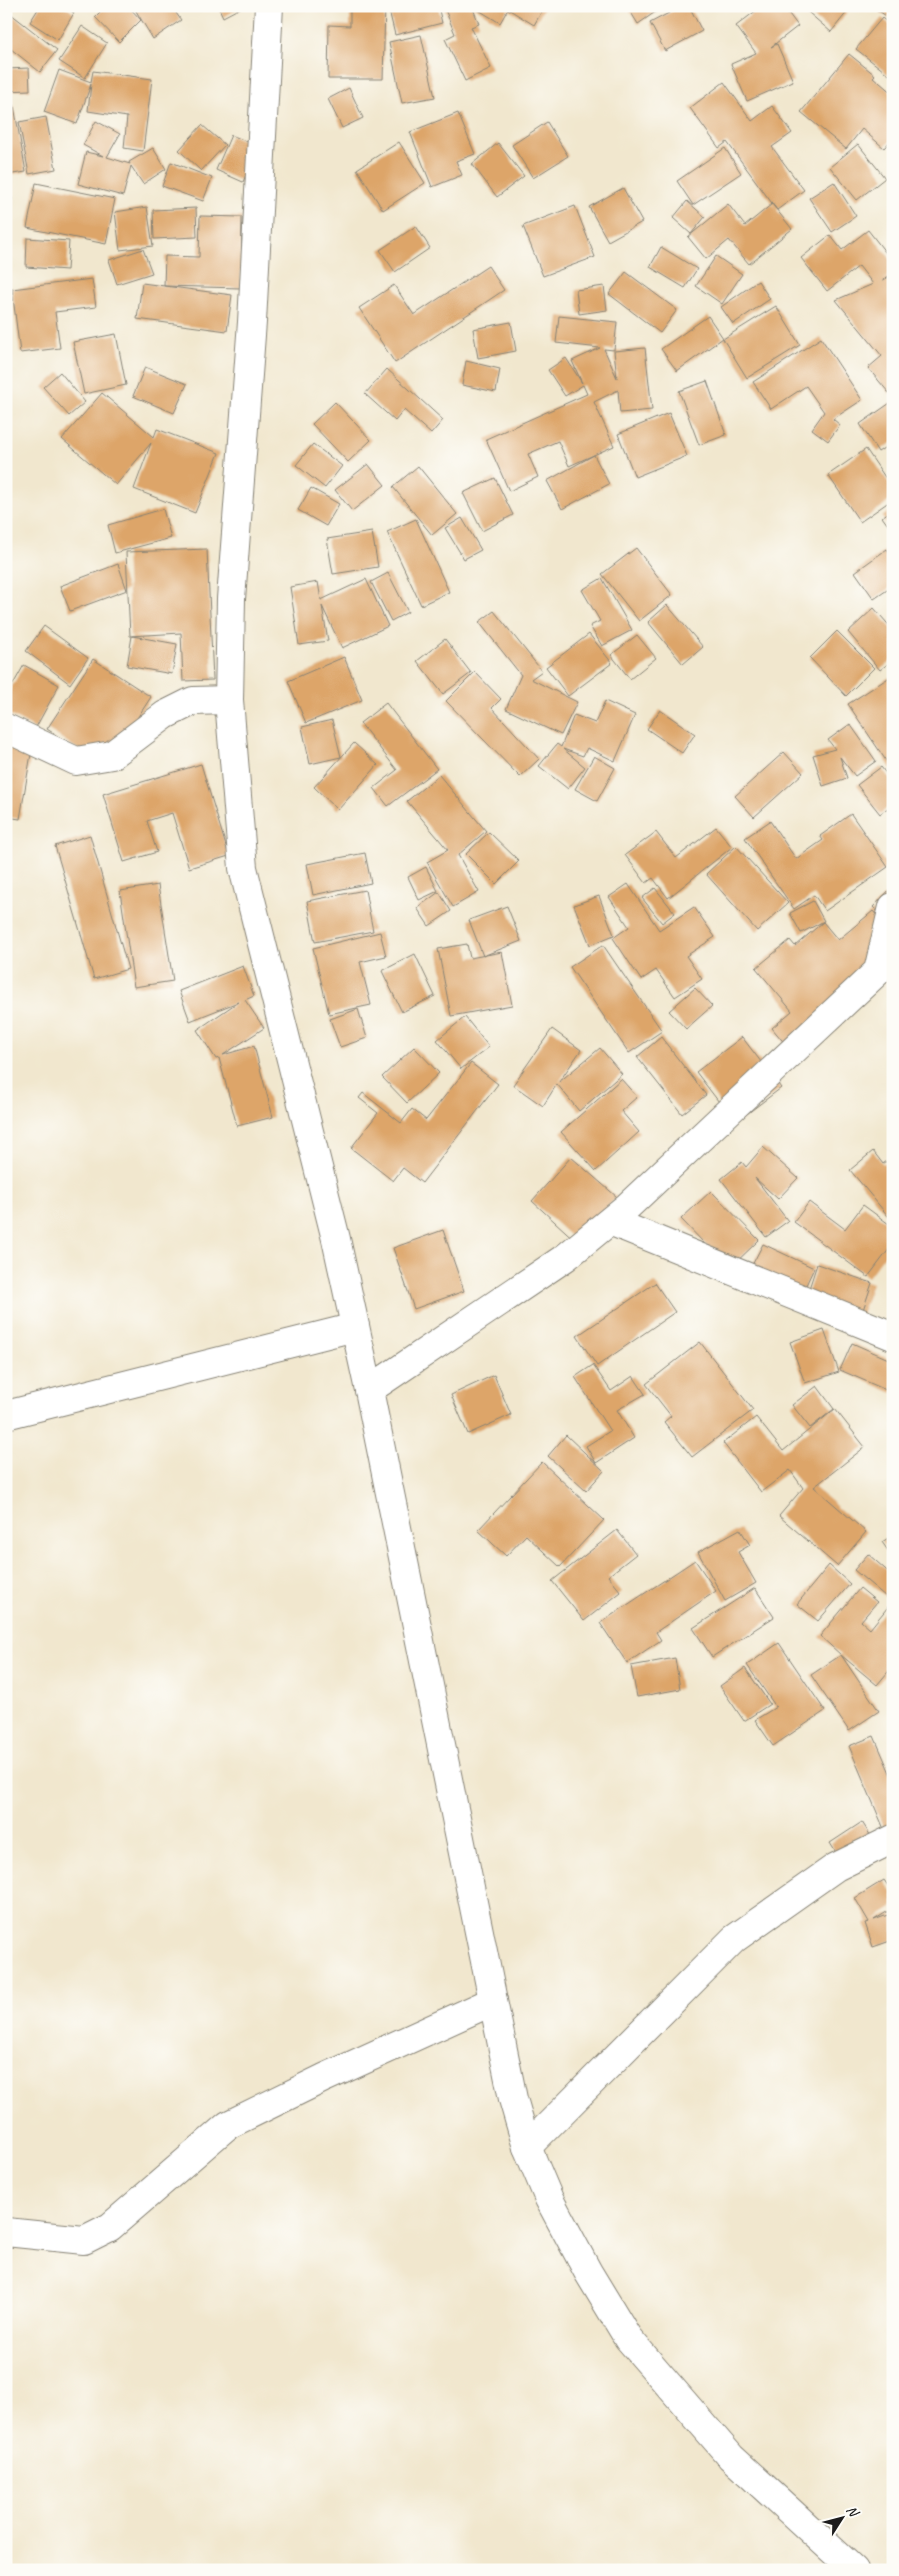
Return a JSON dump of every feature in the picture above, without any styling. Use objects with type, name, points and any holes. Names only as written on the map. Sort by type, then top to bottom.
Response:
[{"type":"main road","points":[[269,6],[252,322],[231,599],[229,700],[243,868],[336,1238],[369,1390],[513,2099],[527,2147],[554,2207],[588,2272],[628,2338],[731,2457],[854,2570]]},
{"type":"main road","points":[[6,728],[76,761],[86,761],[112,755],[165,715],[193,701],[229,700]]},
{"type":"main road","points":[[369,1390],[566,1257],[610,1221],[885,973],[893,907]]},
{"type":"main road","points":[[610,1221],[893,1336]]},
{"type":"main road","points":[[6,1415],[355,1327]]},
{"type":"main road","points":[[527,2147],[734,1939],[836,1867],[893,1839]]},
{"type":"main road","points":[[6,2232],[84,2240],[110,2226],[228,2125],[324,2078],[493,2001]]},
{"type":"building","points":[[40,6],[64,6],[74,13],[58,40],[30,22]]},
{"type":"building","points":[[106,6],[128,6],[141,20],[119,42],[95,17]]},
{"type":"building","points":[[133,6],[171,6],[181,20],[153,39]]},
{"type":"building","points":[[218,6],[244,6],[223,17]]},
{"type":"building","points":[[350,6],[385,6],[383,79],[328,79],[329,25],[350,26]]},
{"type":"building","points":[[388,6],[438,6],[442,23],[395,35]]},
{"type":"building","points":[[472,6],[479,24],[471,27],[491,68],[465,81],[445,39],[455,34],[444,7]]},
{"type":"building","points":[[472,6],[545,6],[534,25],[508,9],[500,23]]},
{"type":"building","points":[[627,6],[664,6],[638,24]]},
{"type":"building","points":[[682,6],[689,6],[702,31],[665,51],[650,23]]},
{"type":"building","points":[[762,6],[783,6],[798,26],[771,47],[777,44],[793,81],[747,101],[731,64],[756,53],[736,26]]},
{"type":"building","points":[[801,6],[852,6],[831,32]]},
{"type":"building","points":[[872,6],[893,6],[893,21]]},
{"type":"building","points":[[6,10],[57,50],[40,72],[6,45]]},
{"type":"building","points":[[882,18],[893,27],[893,78],[856,49]]},
{"type":"building","points":[[82,26],[107,43],[85,78],[59,61]]},
{"type":"building","points":[[421,35],[435,97],[402,103],[389,42]]},
{"type":"building","points":[[849,54],[875,75],[873,77],[893,94],[893,138],[884,148],[862,129],[846,149],[801,112]]},
{"type":"building","points":[[29,68],[30,90],[6,91],[6,69]]},
{"type":"building","points":[[59,70],[91,82],[93,71],[152,79],[143,151],[124,148],[127,117],[88,111],[91,84],[77,124],[44,112]]},
{"type":"building","points":[[724,82],[752,121],[772,106],[792,133],[772,147],[804,190],[777,210],[727,142],[719,148],[690,108]]},
{"type":"building","points":[[349,88],[363,118],[342,128],[328,99]]},
{"type":"building","points":[[14,106],[26,172],[6,175],[6,107]]},
{"type":"building","points":[[458,113],[475,154],[456,161],[462,175],[432,187],[410,132]]},
{"type":"building","points":[[46,117],[56,169],[29,174],[19,122]]},
{"type":"building","points":[[96,121],[120,134],[107,157],[130,164],[129,162],[153,148],[166,169],[143,184],[131,166],[123,196],[78,184],[86,152],[103,156],[83,145]]},
{"type":"building","points":[[547,122],[568,156],[533,178],[512,145]]},
{"type":"building","points":[[202,125],[225,145],[201,171],[179,150]]},
{"type":"building","points":[[231,135],[258,146],[243,182],[216,170]]},
{"type":"building","points":[[399,142],[425,183],[383,210],[357,169]]},
{"type":"building","points":[[498,143],[524,176],[497,197],[472,164]]},
{"type":"building","points":[[858,144],[885,178],[857,200],[830,167]]},
{"type":"building","points":[[725,148],[741,173],[693,205],[677,181]]},
{"type":"building","points":[[171,162],[212,178],[203,201],[162,186]]},
{"type":"building","points":[[834,182],[856,216],[832,232],[809,198]]},
{"type":"building","points":[[36,183],[115,199],[106,244],[27,228]]},
{"type":"building","points":[[623,188],[642,222],[608,241],[589,207]]},
{"type":"building","points":[[6,197],[12,198],[7,221],[6,221]]},
{"type":"building","points":[[687,201],[705,217],[691,234],[673,218]]},
{"type":"building","points":[[728,204],[745,226],[772,204],[792,229],[749,264],[729,240],[706,259],[688,237]]},
{"type":"building","points":[[575,206],[595,257],[543,276],[523,226]]},
{"type":"building","points":[[147,207],[153,246],[120,250],[115,212]]},
{"type":"building","points":[[196,208],[197,237],[154,239],[153,210]]},
{"type":"building","points":[[200,216],[242,217],[241,288],[164,286],[165,256],[199,257]]},
{"type":"building","points":[[416,226],[430,248],[395,272],[380,250]]},
{"type":"building","points":[[868,230],[893,262],[893,273],[883,280],[893,275],[893,392],[889,393],[868,368],[882,356],[836,300],[873,284],[859,266],[827,291],[801,258],[830,235],[842,250]]},
{"type":"building","points":[[27,238],[69,241],[67,270],[26,267]]},
{"type":"building","points":[[661,247],[697,269],[685,288],[650,267]]},
{"type":"building","points":[[143,249],[152,273],[117,284],[109,260]]},
{"type":"building","points":[[716,256],[742,274],[722,304],[696,286]]},
{"type":"building","points":[[488,266],[504,290],[395,363],[359,308],[394,285],[414,315]]},
{"type":"building","points":[[626,272],[677,310],[660,333],[609,294]]},
{"type":"building","points":[[92,279],[96,307],[55,312],[60,348],[20,353],[12,289]]},
{"type":"building","points":[[758,281],[770,299],[733,324],[721,307]]},
{"type":"building","points":[[142,283],[232,295],[227,331],[137,319]]},
{"type":"building","points":[[604,286],[607,310],[579,314],[576,290]]},
{"type":"building","points":[[776,306],[800,345],[747,378],[723,339]]},
{"type":"building","points":[[559,316],[617,322],[614,350],[604,349],[617,378],[614,351],[645,348],[652,410],[620,413],[618,390],[594,402],[614,446],[569,466],[558,441],[528,454],[538,477],[509,491],[486,439],[587,394],[583,385],[565,396],[548,370],[566,358],[582,383],[572,361],[600,348],[556,343]]},
{"type":"building","points":[[708,316],[723,338],[677,371],[661,349]]},
{"type":"building","points":[[511,322],[516,351],[478,358],[473,329]]},
{"type":"building","points":[[116,334],[126,385],[84,394],[73,342]]},
{"type":"building","points":[[821,338],[862,400],[833,419],[840,425],[828,441],[812,429],[824,412],[806,386],[771,409],[753,382]]},
{"type":"building","points":[[466,361],[500,369],[496,392],[462,385]]},
{"type":"building","points":[[145,367],[187,384],[174,413],[133,396]]},
{"type":"building","points":[[387,369],[443,420],[431,434],[404,410],[395,421],[365,394]]},
{"type":"building","points":[[60,372],[85,402],[69,416],[43,387]]},
{"type":"building","points":[[707,381],[726,435],[699,445],[679,391]]},
{"type":"building","points":[[102,393],[154,437],[157,429],[219,453],[195,513],[134,489],[151,443],[116,485],[62,439]]},
{"type":"building","points":[[893,401],[893,442],[878,452],[860,424]]},
{"type":"building","points":[[335,402],[371,440],[348,462],[312,424]]},
{"type":"building","points":[[669,413],[687,456],[635,477],[618,434]]},
{"type":"building","points":[[313,444],[342,466],[325,488],[296,465]]},
{"type":"building","points":[[866,449],[893,489],[893,499],[860,522],[828,475]]},
{"type":"building","points":[[594,455],[609,484],[562,509],[547,481]]},
{"type":"building","points":[[368,464],[385,485],[352,511],[335,490]]},
{"type":"building","points":[[418,466],[457,514],[432,535],[393,487]]},
{"type":"building","points":[[495,478],[513,515],[482,531],[463,493]]},
{"type":"building","points":[[311,488],[339,504],[326,526],[298,510]]},
{"type":"building","points":[[163,509],[171,538],[115,553],[108,525]]},
{"type":"building","points":[[893,509],[893,532],[882,517]]},
{"type":"building","points":[[462,518],[481,550],[464,559],[445,528]]},
{"type":"building","points":[[416,519],[449,592],[421,605],[387,532]]},
{"type":"building","points":[[372,532],[378,567],[333,574],[327,539]]},
{"type":"building","points":[[636,548],[672,595],[639,621],[602,574]]},
{"type":"building","points":[[207,549],[213,680],[183,681],[181,633],[130,636],[126,552]]},
{"type":"building","points":[[887,549],[893,558],[893,586],[874,599],[855,572]]},
{"type":"building","points":[[118,564],[127,590],[70,611],[60,586]]},
{"type":"building","points":[[388,573],[408,612],[391,621],[371,582]]},
{"type":"building","points":[[602,578],[632,630],[602,646],[590,626],[600,621],[582,590]]},
{"type":"building","points":[[366,579],[388,626],[342,648],[322,606],[328,641],[299,645],[290,587],[318,582],[321,600]]},
{"type":"building","points":[[667,605],[703,647],[683,664],[648,622]]},
{"type":"building","points":[[874,608],[893,630],[893,660],[880,670],[848,632]]},
{"type":"building","points":[[494,611],[542,671],[531,679],[577,702],[561,735],[506,709],[521,675],[479,622]]},
{"type":"building","points":[[44,626],[88,658],[70,684],[26,651]]},
{"type":"building","points":[[837,631],[874,668],[846,696],[810,658]]},
{"type":"building","points":[[589,634],[612,663],[568,696],[546,667]]},
{"type":"building","points":[[637,635],[656,658],[630,679],[611,655]]},
{"type":"building","points":[[132,636],[177,644],[172,674],[127,666]]},
{"type":"building","points":[[445,639],[471,673],[443,694],[417,661]]},
{"type":"building","points":[[344,657],[362,700],[306,723],[288,681]]},
{"type":"building","points":[[93,659],[151,697],[105,767],[47,729]]},
{"type":"building","points":[[24,665],[59,685],[35,729],[6,713],[6,697]]},
{"type":"building","points":[[475,672],[501,699],[492,708],[539,759],[520,777],[446,701]]},
{"type":"building","points":[[893,675],[893,771],[848,704]]},
{"type":"building","points":[[605,701],[635,715],[615,761],[587,748],[583,756],[563,749],[585,767],[568,789],[539,766],[557,744],[561,747],[574,715],[595,723]]},
{"type":"building","points":[[386,703],[437,769],[388,806],[374,788],[397,770],[360,723]]},
{"type":"building","points":[[660,710],[695,734],[682,753],[647,729]]},
{"type":"building","points":[[332,720],[341,757],[310,764],[302,727]]},
{"type":"building","points":[[850,724],[876,761],[855,776],[840,757],[847,778],[823,786],[813,755],[835,749],[828,740]]},
{"type":"building","points":[[6,731],[34,736],[20,819],[6,817]]},
{"type":"building","points":[[354,743],[378,765],[338,810],[314,787]]},
{"type":"building","points":[[784,752],[803,773],[754,817],[735,796]]},
{"type":"building","points":[[594,756],[615,768],[597,801],[575,789]]},
{"type":"building","points":[[201,764],[229,856],[189,868],[172,813],[147,821],[157,852],[124,862],[103,794]]},
{"type":"building","points":[[881,767],[893,782],[893,804],[880,814],[857,785]]},
{"type":"building","points":[[439,775],[486,831],[458,855],[479,892],[453,907],[427,862],[448,850],[407,801]]},
{"type":"building","points":[[851,814],[888,867],[825,911],[814,895],[794,909],[745,838],[770,821],[796,859],[823,840],[820,836]]},
{"type":"building","points":[[716,827],[732,847],[668,898],[653,878],[646,883],[625,855],[656,832],[676,858]]},
{"type":"building","points":[[489,832],[519,861],[496,884],[466,854]]},
{"type":"building","points":[[90,835],[128,969],[94,979],[55,846]]},
{"type":"building","points":[[736,846],[788,903],[757,931],[706,874]]},
{"type":"building","points":[[365,853],[371,883],[313,895],[307,864]]},
{"type":"building","points":[[426,867],[438,891],[419,900],[408,877]]},
{"type":"building","points":[[628,884],[659,930],[694,907],[715,937],[686,956],[702,979],[675,997],[656,970],[641,980],[613,938],[629,927],[609,897]]},
{"type":"building","points":[[158,885],[173,981],[134,987],[120,891]]},
{"type":"building","points":[[893,886],[893,926],[873,907]]},
{"type":"building","points":[[655,888],[675,913],[662,923],[642,898]]},
{"type":"building","points":[[365,890],[373,931],[315,942],[307,901]]},
{"type":"building","points":[[439,892],[451,911],[429,926],[417,908]]},
{"type":"building","points":[[599,896],[614,935],[590,945],[574,905]]},
{"type":"building","points":[[813,901],[824,921],[801,933],[790,913]]},
{"type":"building","points":[[507,906],[521,941],[483,956],[469,920]]},
{"type":"building","points":[[873,911],[893,934],[791,1051],[772,1028],[792,1011],[756,968],[790,940],[795,946],[823,922],[838,940]]},
{"type":"building","points":[[380,932],[386,956],[360,962],[371,1005],[329,1014],[313,948]]},
{"type":"building","points":[[467,944],[470,958],[502,952],[512,1005],[451,1016],[438,949]]},
{"type":"building","points":[[603,945],[662,1031],[629,1053],[570,967]]},
{"type":"building","points":[[415,954],[435,996],[402,1012],[382,971]]},
{"type":"building","points":[[243,966],[254,996],[245,1000],[264,1028],[223,1055],[254,1046],[273,1117],[237,1126],[219,1058],[216,1059],[197,1030],[238,1002],[190,1021],[179,991]]},
{"type":"building","points":[[695,988],[712,1006],[686,1029],[669,1011]]},
{"type":"building","points":[[358,1009],[367,1038],[340,1047],[330,1019]]},
{"type":"building","points":[[465,1017],[489,1047],[461,1069],[437,1040]]},
{"type":"building","points":[[552,1029],[581,1050],[559,1082],[600,1048],[622,1074],[579,1111],[557,1084],[543,1106],[513,1085]]},
{"type":"building","points":[[661,1037],[706,1095],[682,1114],[637,1057]]},
{"type":"building","points":[[742,1037],[781,1088],[735,1123],[696,1072]]},
{"type":"building","points":[[414,1047],[439,1073],[407,1103],[382,1077]]},
{"type":"building","points":[[471,1063],[498,1084],[422,1183],[403,1168],[393,1181],[351,1148],[378,1113],[359,1098],[363,1093],[401,1123],[412,1109],[426,1120]]},
{"type":"building","points":[[621,1079],[637,1097],[621,1111],[639,1132],[596,1171],[561,1132]]},
{"type":"building","points":[[763,1147],[798,1178],[778,1199],[755,1178],[788,1221],[766,1237],[721,1179],[742,1162],[746,1167]]},
{"type":"building","points":[[873,1151],[883,1164],[893,1156],[893,1222],[850,1170]]},
{"type":"building","points":[[571,1157],[617,1197],[577,1242],[532,1201]]},
{"type":"building","points":[[711,1191],[759,1240],[729,1269],[681,1219]]},
{"type":"building","points":[[809,1202],[845,1229],[863,1205],[893,1227],[893,1244],[868,1277],[794,1222]]},
{"type":"building","points":[[443,1230],[464,1291],[414,1309],[393,1248]]},
{"type":"building","points":[[763,1244],[814,1268],[799,1300],[747,1275]]},
{"type":"building","points":[[817,1264],[872,1283],[859,1322],[804,1304]]},
{"type":"building","points":[[655,1283],[675,1312],[597,1366],[577,1336]]},
{"type":"building","points":[[824,1330],[839,1372],[805,1383],[790,1342]]},
{"type":"building","points":[[700,1342],[753,1410],[692,1457],[664,1422],[671,1416],[646,1384]]},
{"type":"building","points":[[852,1343],[893,1361],[893,1393],[840,1370]]},
{"type":"building","points":[[593,1365],[611,1391],[633,1376],[645,1394],[617,1410],[634,1438],[596,1463],[586,1446],[610,1431],[575,1377]]},
{"type":"building","points":[[494,1375],[511,1415],[468,1434],[451,1395]]},
{"type":"building","points":[[817,1386],[834,1409],[810,1428],[792,1405]]},
{"type":"building","points":[[835,1409],[865,1447],[814,1487],[866,1532],[837,1566],[779,1516],[803,1488],[790,1470],[761,1492],[723,1443],[756,1417],[783,1451]]},
{"type":"building","points":[[566,1435],[604,1471],[586,1491],[548,1456]]},
{"type":"building","points":[[542,1462],[604,1520],[560,1567],[526,1535],[506,1556],[478,1530]]},
{"type":"building","points":[[740,1529],[750,1545],[738,1552],[756,1583],[725,1601],[698,1552]]},
{"type":"building","points":[[617,1530],[636,1554],[608,1576],[621,1592],[584,1621],[552,1581]]},
{"type":"building","points":[[893,1535],[893,1558],[882,1542]]},
{"type":"building","points":[[868,1554],[893,1576],[893,1666],[877,1685],[820,1636],[860,1588],[877,1602],[861,1621],[870,1629],[892,1602],[854,1570]]},
{"type":"building","points":[[695,1560],[716,1591],[656,1632],[661,1640],[627,1663],[600,1623]]},
{"type":"building","points":[[829,1565],[850,1584],[818,1621],[797,1604]]},
{"type":"building","points":[[755,1588],[774,1617],[712,1657],[693,1628]]},
{"type":"building","points":[[779,1643],[825,1711],[773,1746],[755,1720],[776,1707],[747,1665]]},
{"type":"building","points":[[841,1655],[879,1711],[849,1731],[811,1675]]},
{"type":"building","points":[[675,1658],[680,1689],[637,1697],[631,1666]]},
{"type":"building","points":[[745,1668],[770,1704],[744,1721],[720,1686]]},
{"type":"building","points":[[874,1736],[893,1780],[893,1840],[889,1841],[849,1746]]},
{"type":"building","points":[[862,1822],[872,1838],[840,1859],[830,1843]]},
{"type":"building","points":[[884,1880],[893,1893],[893,1908],[874,1920],[893,1913],[893,1940],[873,1947],[865,1923],[869,1922],[855,1898]]}]
